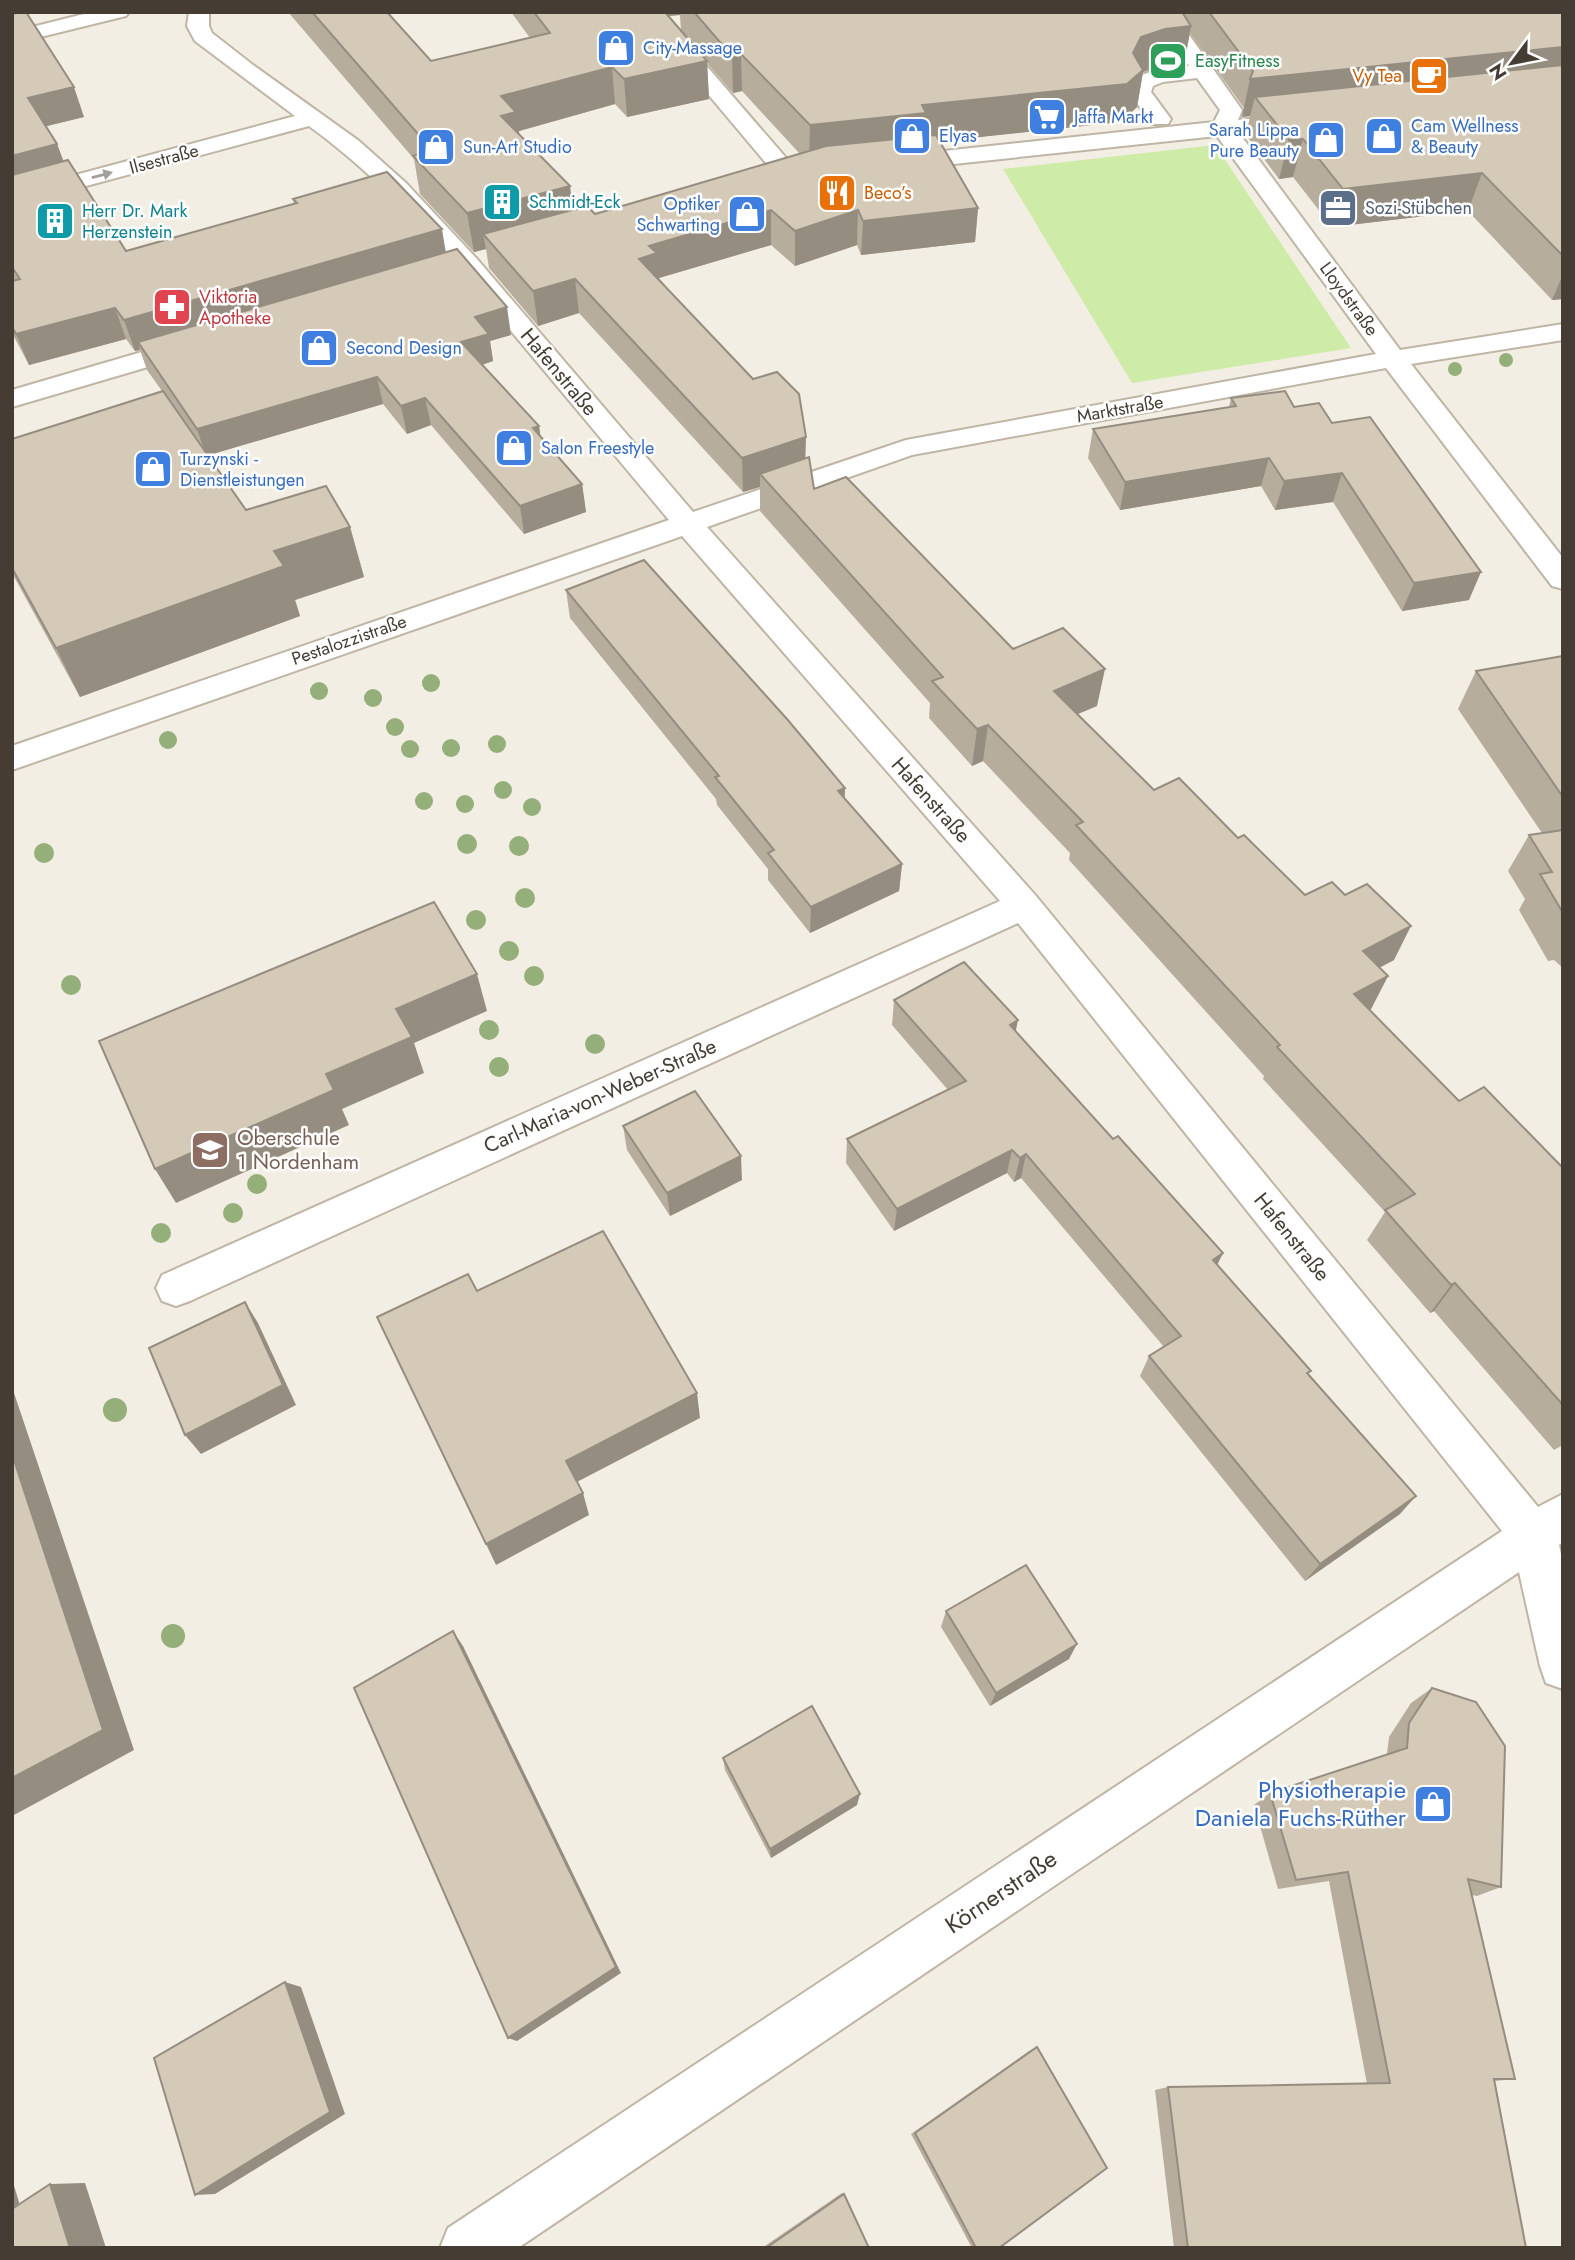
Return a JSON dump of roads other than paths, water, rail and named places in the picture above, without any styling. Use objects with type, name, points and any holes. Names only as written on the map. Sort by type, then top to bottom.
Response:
[{"type":"street","points":[[12,38],[119,12]]},
{"type":"street","name":"Hafenstraße","points":[[199,12],[198,26],[203,37],[314,118],[398,188],[469,264],[686,523],[1024,905],[1548,1526],[1563,1666]]},
{"type":"street","points":[[1162,12],[1231,110],[1223,128]]},
{"type":"street","points":[[654,19],[686,23]]},
{"type":"street","points":[[654,19],[772,173],[804,173]]},
{"type":"street","points":[[1160,119],[1140,92],[1144,82],[1159,76],[1202,71]]},
{"type":"street","name":"Ilsestraße","points":[[12,199],[314,118]]},
{"type":"street","points":[[872,165],[1316,118]]},
{"type":"street","name":"Lloydstraße","points":[[1223,128],[1393,359],[1563,579]]},
{"type":"street","name":"Marktstraße","points":[[686,523],[906,448],[1393,359],[1563,332]]},
{"type":"street","points":[[12,399],[212,340]]},
{"type":"street","name":"Pestalozzistraße","points":[[12,758],[686,523]]},
{"type":"street","name":"Carl-Maria-von-Weber-Straße","points":[[176,1288],[1024,905]]},
{"type":"street","name":"Körnerstraße","points":[[468,2248],[1548,1526]]},
{"type":"place","name":"City-Massage","points":[[616,48]]},
{"type":"place","name":"EasyFitness","points":[[1168,61]]},
{"type":"place","name":"Vy Tea","points":[[1429,76]]},
{"type":"place","name":"Jaffa Markt","points":[[1047,117]]},
{"type":"place","name":"Elyas","points":[[912,136]]},
{"type":"place","name":"Cam Wellness & Beauty","points":[[1384,136]]},
{"type":"place","name":"Sarah Lippa Pure Beauty","points":[[1326,140]]},
{"type":"place","name":"Sun-Art Studio","points":[[436,147]]},
{"type":"place","name":"Beco’s","points":[[837,193]]},
{"type":"place","name":"Schmidt-Eck","points":[[502,202]]},
{"type":"place","name":"Sozi-Stübchen","points":[[1338,208]]},
{"type":"place","name":"Optiker Schwarting","points":[[747,214]]},
{"type":"place","name":"Herr Dr. Mark Herzenstein","points":[[55,221]]},
{"type":"place","name":"Viktoria Apotheke","points":[[172,307]]},
{"type":"place","name":"Second Design","points":[[319,348]]},
{"type":"place","name":"Salon Freestyle","points":[[514,448]]},
{"type":"place","name":"Turzynski - Dienstleistungen","points":[[153,469]]},
{"type":"place","name":"Oberschule 1 Nordenham","points":[[210,1150]]},
{"type":"place","name":"Physiotherapie Daniela Fuchs-Rüther","points":[[1433,1804]]}]
